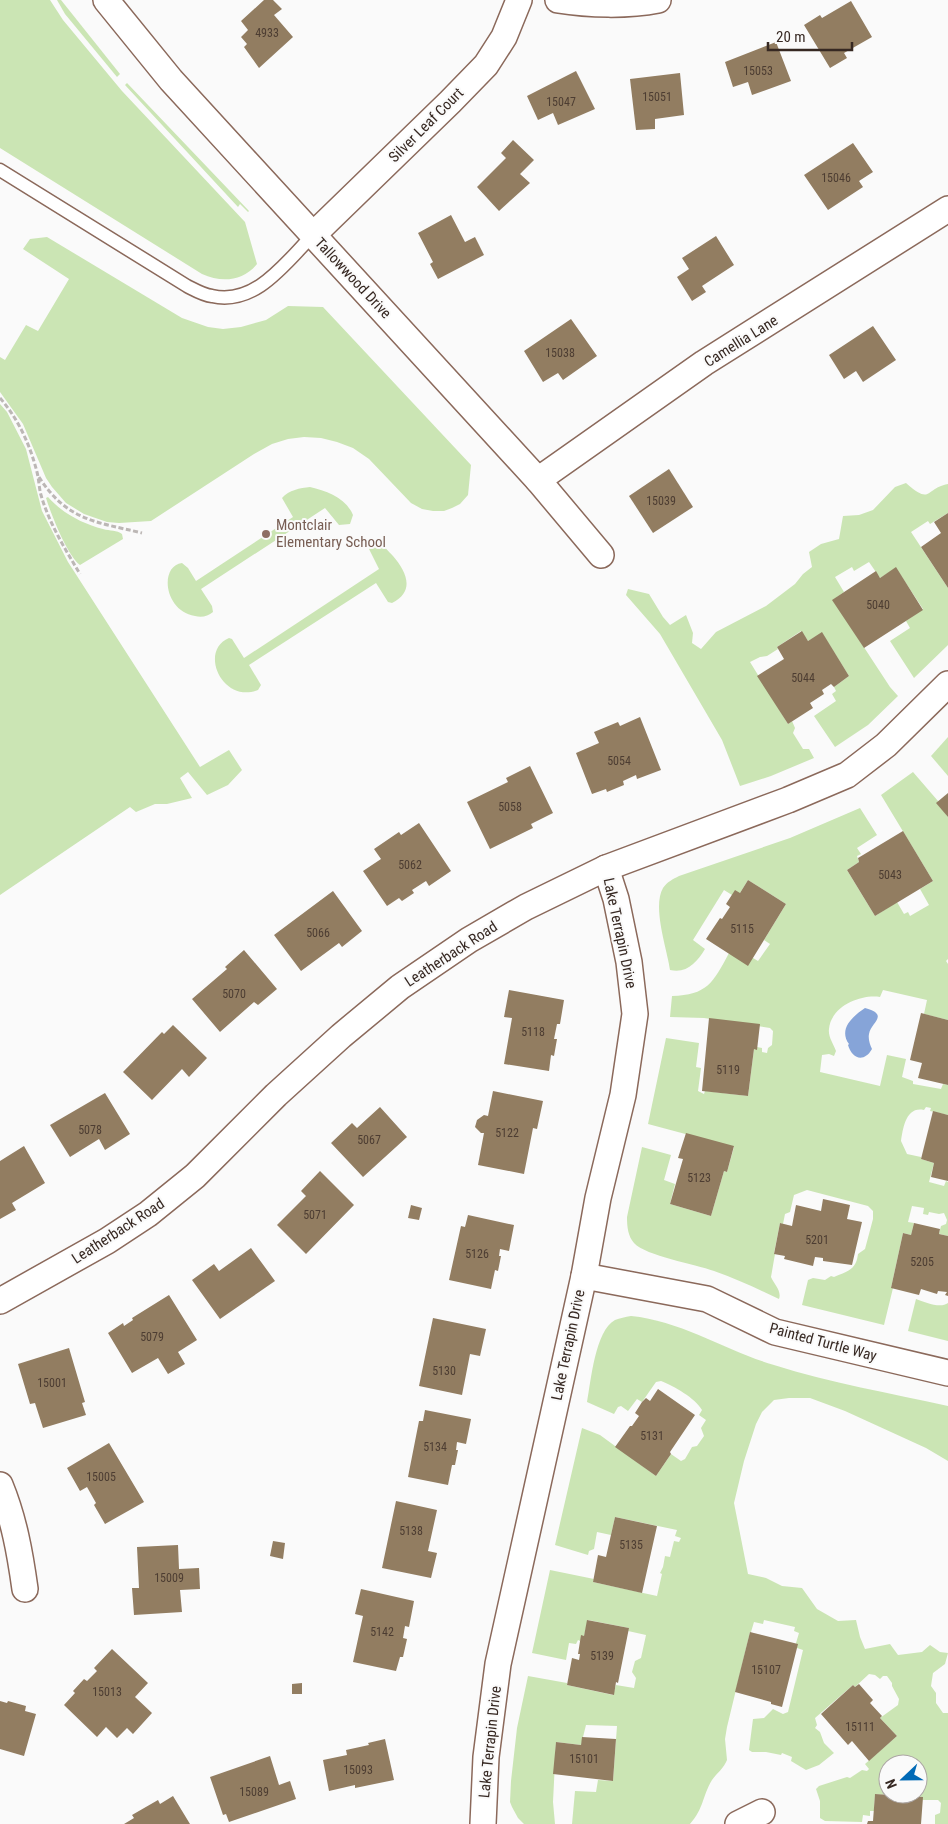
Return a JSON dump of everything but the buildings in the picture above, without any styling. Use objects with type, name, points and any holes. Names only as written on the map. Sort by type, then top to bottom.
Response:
[{"type":"street","name":"Tallowwood Drive","points":[[106,0],[171,80],[538,480],[601,555]]},
{"type":"street","name":"Silver Leaf Court","points":[[313,235],[486,65],[504,37],[519,0]]},
{"type":"street","points":[[558,0],[577,3],[645,2],[658,0]]},
{"type":"street","name":"Camellia Lane","points":[[538,480],[704,363],[948,209]]},
{"type":"street","name":"Leatherback Road","points":[[0,1301],[107,1241],[148,1214],[195,1176],[276,1095],[341,1036],[400,987],[469,940],[526,907],[606,868],[788,800],[847,775],[886,745],[948,684]]},
{"type":"street","name":"Lake Terrapin Drive","points":[[483,1824],[486,1757],[498,1664],[584,1276],[598,1198],[622,1095],[635,1014],[629,962],[617,905],[606,868]]},
{"type":"street","name":"Painted Turtle Way","points":[[584,1276],[707,1300],[775,1332],[948,1373]]},
{"type":"street","points":[[0,1484],[8,1504],[18,1541],[25,1589]]},
{"type":"street","points":[[738,1824],[762,1812]]},
{"type":"lane","points":[[0,170],[187,286],[211,296],[233,298],[257,289],[313,235]]},
{"type":"path","points":[[0,398],[20,426],[30,448],[48,516],[80,574]]},
{"type":"path","points":[[38,475],[50,492],[67,509],[94,522],[142,533]]},
{"type":"green space","points":[[0,0],[50,0],[63,20],[122,91],[245,222],[257,264],[251,270],[232,279],[217,279],[202,274],[0,148]]},
{"type":"green space","points":[[57,0],[61,0],[120,74],[117,77],[65,14]]},
{"type":"green space","points":[[127,83],[248,212],[240,204],[238,207],[125,85]]},
{"type":"green space","points":[[47,237],[182,318],[208,327],[223,329],[241,327],[266,320],[288,306],[323,307],[471,465],[468,495],[460,504],[444,511],[422,509],[411,503],[369,459],[353,448],[321,438],[304,437],[272,444],[151,521],[107,522],[84,514],[66,503],[46,478],[23,424],[0,392],[0,357],[5,360],[26,325],[38,331],[69,279],[23,249],[30,239]]},
{"type":"green space","points":[[0,404],[7,412],[26,449],[42,511],[68,562],[200,767],[229,750],[242,770],[228,785],[207,795],[188,772],[180,778],[192,798],[167,804],[155,804],[136,812],[130,807],[0,895]]},
{"type":"green space","points":[[906,483],[914,490],[925,494],[948,484],[948,513],[930,524],[928,521],[911,532],[948,588],[948,645],[914,678],[890,641],[910,628],[906,621],[923,609],[896,568],[880,578],[869,562],[854,571],[852,567],[835,577],[844,592],[833,600],[890,687],[898,696],[868,725],[835,747],[814,716],[836,701],[832,694],[836,691],[834,687],[849,676],[822,633],[808,641],[801,631],[767,656],[750,662],[788,724],[792,721],[795,728],[793,733],[803,749],[809,749],[814,758],[771,776],[740,786],[722,740],[660,634],[626,595],[628,589],[649,594],[670,625],[686,615],[693,633],[692,643],[701,649],[716,632],[766,606],[795,584],[812,567],[809,552],[821,544],[839,539],[843,516],[859,515],[873,510],[895,487]]},
{"type":"green space","points":[[310,487],[329,493],[346,504],[353,515],[350,524],[339,525],[325,508],[201,589],[212,606],[213,612],[198,617],[185,612],[177,606],[171,598],[168,589],[170,572],[175,566],[182,563],[188,568],[196,581],[293,517],[282,498],[291,491]]},
{"type":"green space","points":[[48,497],[60,508],[80,521],[95,527],[116,531],[122,534],[123,539],[80,565],[70,553],[60,534],[46,498]]},
{"type":"green space","points":[[377,542],[384,546],[393,556],[405,574],[406,587],[404,593],[399,598],[392,603],[388,602],[376,583],[249,665],[261,685],[258,690],[245,692],[234,690],[225,683],[215,664],[216,654],[220,645],[229,638],[232,639],[244,658],[379,569],[369,549],[371,545]]},
{"type":"green space","points":[[948,737],[948,776],[931,756]]},
{"type":"green space","points":[[913,772],[938,801],[948,817],[948,959],[946,961],[948,964],[948,1020],[924,1014],[927,1000],[883,990],[880,997],[864,998],[848,1003],[835,1014],[831,1021],[829,1035],[836,1051],[834,1056],[829,1054],[822,1055],[820,1072],[880,1086],[887,1055],[906,1059],[902,1077],[913,1081],[913,1084],[941,1089],[943,1084],[948,1085],[948,1115],[930,1111],[931,1108],[926,1107],[924,1110],[913,1111],[906,1119],[901,1141],[907,1154],[921,1157],[921,1159],[934,1163],[929,1182],[944,1186],[946,1181],[948,1182],[948,1236],[939,1234],[941,1226],[946,1224],[947,1220],[944,1213],[929,1212],[928,1215],[923,1214],[924,1208],[912,1206],[908,1222],[914,1223],[911,1235],[903,1233],[884,1325],[802,1305],[808,1280],[813,1278],[825,1280],[831,1276],[834,1277],[843,1273],[853,1267],[858,1254],[865,1249],[873,1219],[873,1211],[868,1206],[807,1190],[794,1195],[790,1212],[785,1214],[783,1224],[780,1223],[774,1253],[771,1277],[779,1290],[779,1299],[723,1274],[660,1256],[640,1248],[630,1237],[627,1217],[642,1147],[671,1155],[664,1180],[675,1184],[670,1204],[711,1216],[724,1171],[727,1172],[734,1147],[648,1124],[666,1038],[699,1043],[696,1067],[701,1068],[698,1091],[704,1094],[705,1091],[748,1096],[754,1049],[757,1047],[762,1048],[762,1052],[767,1053],[768,1048],[772,1045],[773,1031],[770,1028],[704,1018],[670,1017],[672,996],[693,993],[708,985],[729,953],[753,958],[758,961],[770,944],[764,940],[786,904],[748,880],[740,893],[732,895],[724,890],[693,940],[705,949],[691,966],[676,971],[670,970],[661,928],[659,906],[663,888],[668,882],[679,876],[790,838],[860,808],[877,835],[857,848],[861,854],[857,856],[859,862],[847,870],[875,916],[897,902],[904,914],[908,912],[910,916],[929,905],[920,889],[933,881],[881,795]]},
{"type":"green space","points":[[916,1299],[937,1305],[948,1303],[948,1341],[908,1331]]},
{"type":"green space","points":[[631,1316],[650,1319],[686,1330],[756,1359],[795,1371],[948,1406],[948,1461],[926,1448],[845,1411],[810,1398],[774,1400],[762,1412],[756,1424],[744,1461],[734,1503],[748,1574],[766,1578],[782,1586],[802,1588],[817,1609],[838,1621],[856,1620],[865,1649],[890,1644],[898,1655],[922,1652],[930,1645],[940,1652],[948,1653],[945,1664],[933,1673],[931,1686],[936,1693],[936,1703],[943,1713],[948,1713],[948,1824],[935,1824],[935,1815],[940,1813],[941,1803],[938,1800],[928,1800],[928,1754],[878,1754],[878,1794],[875,1794],[874,1811],[870,1811],[870,1816],[863,1815],[862,1822],[825,1821],[820,1818],[820,1801],[816,1789],[819,1786],[847,1777],[850,1778],[862,1770],[867,1771],[869,1769],[865,1764],[897,1736],[880,1718],[898,1705],[899,1699],[887,1676],[883,1676],[880,1679],[875,1675],[869,1674],[855,1687],[853,1685],[815,1718],[817,1725],[815,1728],[820,1732],[824,1743],[834,1753],[819,1765],[806,1770],[791,1761],[792,1757],[782,1753],[781,1755],[752,1752],[749,1750],[753,1719],[764,1718],[773,1709],[783,1714],[788,1712],[803,1650],[797,1648],[796,1643],[799,1633],[794,1631],[795,1627],[764,1620],[763,1624],[754,1622],[750,1632],[727,1727],[725,1739],[727,1760],[712,1780],[698,1813],[690,1824],[572,1824],[575,1791],[596,1792],[598,1780],[613,1781],[617,1726],[586,1725],[581,1745],[556,1742],[553,1802],[555,1824],[524,1824],[518,1818],[510,1802],[511,1781],[517,1728],[528,1676],[567,1683],[567,1685],[613,1695],[616,1685],[634,1688],[636,1678],[632,1672],[635,1661],[641,1658],[646,1635],[628,1631],[629,1628],[588,1620],[584,1636],[580,1641],[578,1640],[576,1644],[569,1643],[566,1660],[532,1653],[550,1570],[594,1579],[593,1582],[657,1596],[662,1574],[660,1573],[665,1556],[670,1557],[674,1541],[679,1542],[681,1538],[675,1536],[677,1530],[615,1517],[611,1535],[597,1532],[594,1549],[589,1551],[588,1555],[555,1545],[582,1428],[600,1435],[656,1476],[671,1454],[681,1461],[685,1459],[692,1447],[697,1446],[704,1436],[701,1428],[706,1420],[699,1415],[702,1410],[699,1406],[684,1393],[661,1381],[656,1382],[642,1402],[637,1399],[628,1411],[621,1406],[618,1407],[614,1414],[587,1402],[598,1345],[608,1326],[621,1318]]},
{"type":"water","points":[[865,1008],[876,1013],[878,1016],[869,1034],[869,1042],[872,1049],[862,1058],[858,1058],[852,1054],[845,1033],[848,1023]]},
{"type":"place","name":"Montclair Elementary School","points":[[266,534]]}]
